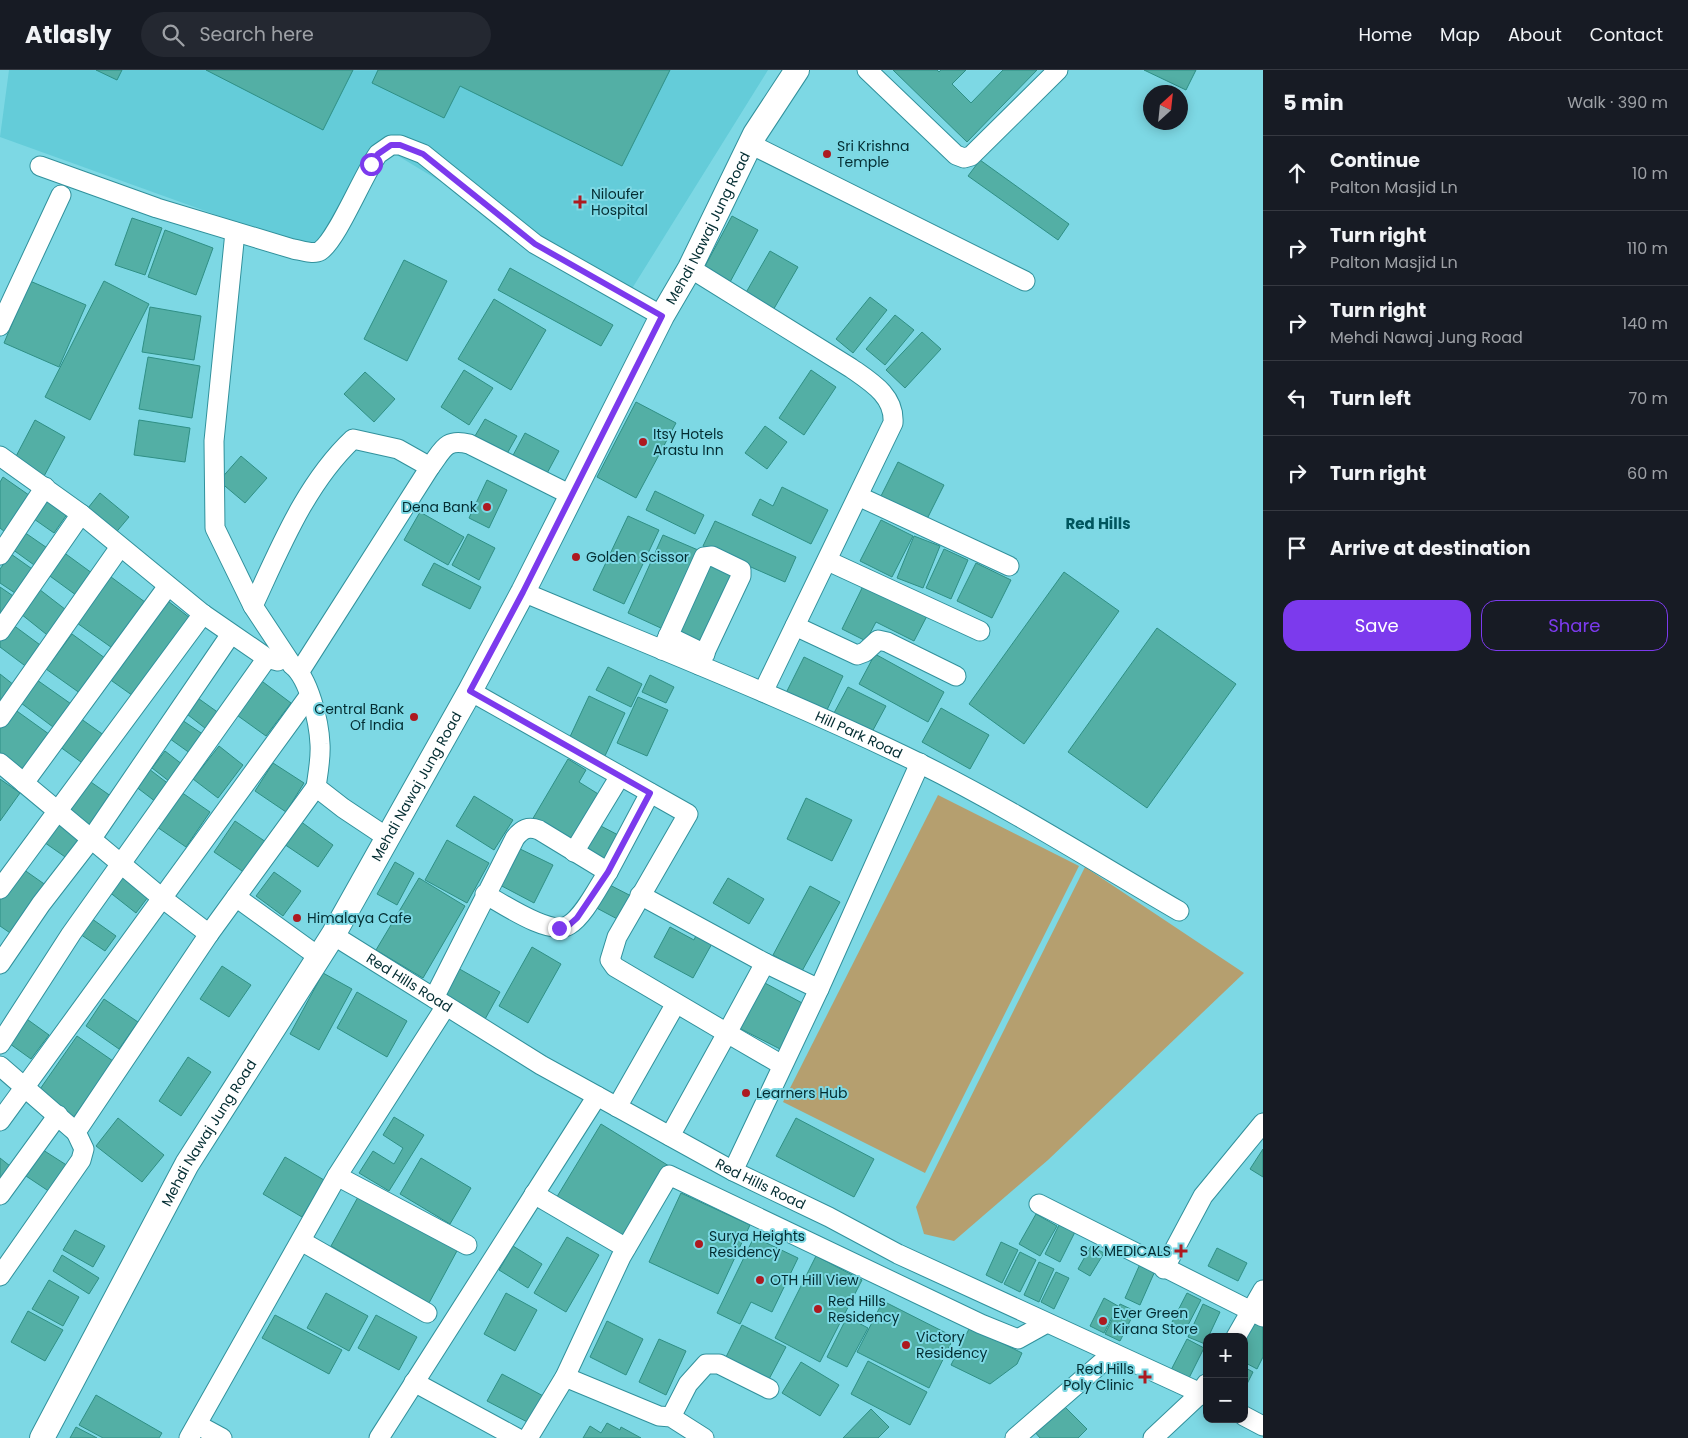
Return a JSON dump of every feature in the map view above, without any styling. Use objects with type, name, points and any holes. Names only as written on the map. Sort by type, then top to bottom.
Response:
[{"type":"main road","name":"Mehdi Nawaj Jung Road","points":[[42,1438],[187,1164],[333,935],[470,691],[523,592],[662,316],[690,268],[750,144],[798,70]]},
{"type":"street","points":[[867,70],[956,155],[964,158],[971,156],[1058,70]]},
{"type":"street","points":[[750,144],[1025,281]]},
{"type":"street","points":[[40,166],[157,208],[235,232],[315,253],[331,237],[378,154],[391,145],[411,148],[430,159],[535,244],[662,316]]},
{"type":"street","points":[[0,326],[61,195]]},
{"type":"street","points":[[76,1132],[209,934],[316,787],[320,742],[309,696],[296,668],[253,606],[215,528],[213,494],[214,441],[235,232]]},
{"type":"street","points":[[690,268],[851,368],[872,383],[888,399],[894,412],[892,423],[858,496],[763,692]]},
{"type":"street","points":[[253,606],[292,521],[305,500],[353,438],[398,449],[430,467]]},
{"type":"street","points":[[296,668],[430,467],[446,446],[457,441],[469,444],[571,495]]},
{"type":"street","points":[[0,456],[81,514],[203,614],[267,658],[296,668]]},
{"type":"street","points":[[0,555],[45,487]]},
{"type":"street","points":[[858,496],[1009,566]]},
{"type":"street","points":[[0,631],[81,514]]},
{"type":"street","points":[[0,718],[120,547]]},
{"type":"street","points":[[665,643],[704,557],[712,556],[740,570],[741,576],[702,659]]},
{"type":"street","points":[[828,560],[980,631]]},
{"type":"street","points":[[24,783],[168,586]]},
{"type":"street","name":"Hill Park Road","points":[[523,592],[665,643],[702,659],[763,692],[920,763],[1044,832],[1179,911]]},
{"type":"street","points":[[0,889],[203,614]]},
{"type":"street","points":[[795,626],[857,655],[865,652],[878,640],[888,642],[956,676]]},
{"type":"street","points":[[0,964],[40,904],[92,838],[231,634]]},
{"type":"street","points":[[0,1044],[71,934],[267,658]]},
{"type":"street","points":[[470,691],[688,814],[640,895],[612,950],[610,960],[615,968],[782,1065]]},
{"type":"street","points":[[0,1121],[309,696]]},
{"type":"street","points":[[0,763],[122,862],[162,898],[209,934]]},
{"type":"street","points":[[733,1171],[819,989],[920,763]]},
{"type":"street","points":[[574,852],[620,776]]},
{"type":"street","points":[[316,787],[343,808],[388,838]]},
{"type":"street","points":[[486,894],[544,925],[559,928],[568,926],[577,918],[608,872],[650,793]]},
{"type":"street","points":[[222,1438],[194,1431],[337,1176],[440,1002],[486,894],[515,838],[522,830],[528,828],[539,830],[608,872]]},
{"type":"street","points":[[640,895],[765,963],[819,989]]},
{"type":"street","points":[[236,897],[319,957]]},
{"type":"street","name":"Red Hills Road","points":[[333,935],[541,1065],[733,1171],[829,1217],[898,1254],[1045,1324],[1203,1390]]},
{"type":"street","points":[[670,1136],[765,963]]},
{"type":"street","points":[[617,1107],[676,1005]]},
{"type":"street","points":[[0,1066],[76,1132],[84,1149],[81,1160],[0,1276]]},
{"type":"street","points":[[379,1438],[597,1096]]},
{"type":"street","points":[[0,1195],[58,1115]]},
{"type":"street","points":[[1164,1269],[1203,1196],[1263,1123]]},
{"type":"street","points":[[528,1438],[565,1377],[626,1248],[670,1175],[842,1259],[1018,1339],[1045,1324]]},
{"type":"street","points":[[337,1176],[467,1245]]},
{"type":"street","points":[[534,1194],[626,1248]]},
{"type":"street","points":[[1039,1204],[1164,1269],[1257,1314]]},
{"type":"street","points":[[300,1241],[427,1313]]},
{"type":"street","points":[[1240,1333],[1257,1314],[1263,1290]]},
{"type":"street","points":[[1015,1438],[1113,1353]]},
{"type":"street","points":[[671,1417],[688,1384],[706,1364],[720,1364],[769,1390]]},
{"type":"street","points":[[565,1377],[659,1416],[671,1417],[704,1438]]},
{"type":"street","points":[[414,1382],[517,1438]]},
{"type":"street","points":[[1152,1438],[1203,1393]]},
{"type":"street","points":[[1248,1418],[1263,1426]]},
{"type":"shaded area","name":"Niloufer Hospital","points":[[9,70],[768,70],[628,295],[390,151],[322,253],[0,137]]},
{"type":"shaded area","points":[[938,795],[1079,866],[925,1173],[783,1102]]},
{"type":"shaded area","points":[[1085,867],[1244,973],[1048,1160],[954,1241],[924,1234],[916,1207]]},
{"type":"building","points":[[96,70],[122,70],[117,80]]},
{"type":"building","points":[[206,70],[353,70],[323,130]]},
{"type":"building","points":[[378,70],[670,70],[622,166],[460,86],[444,118],[372,83]]},
{"type":"building","points":[[893,70],[937,70],[939,72],[941,70],[966,70],[952,84],[971,103],[1003,70],[1037,70],[967,142]]},
{"type":"building","points":[[1144,70],[1196,70],[1188,86],[1176,85]]},
{"type":"building","points":[[980,160],[1069,224],[1058,240],[968,176]]},
{"type":"building","points":[[732,216],[758,230],[729,284],[703,270]]},
{"type":"building","points":[[132,218],[162,228],[145,275],[115,265]]},
{"type":"building","points":[[165,230],[213,248],[196,295],[148,277]]},
{"type":"building","points":[[770,251],[798,267],[772,312],[744,296]]},
{"type":"building","points":[[404,260],[447,281],[407,361],[364,339]]},
{"type":"building","points":[[510,268],[613,325],[601,346],[498,290]]},
{"type":"building","points":[[30,281],[86,305],[59,367],[4,343]]},
{"type":"building","points":[[104,281],[149,304],[90,420],[45,397]]},
{"type":"building","points":[[870,297],[887,310],[853,353],[836,339]]},
{"type":"building","points":[[494,299],[546,330],[511,390],[458,359]]},
{"type":"building","points":[[150,307],[201,316],[194,360],[142,352]]},
{"type":"building","points":[[895,315],[914,330],[885,365],[866,349]]},
{"type":"building","points":[[922,332],[941,349],[905,388],[886,370]]},
{"type":"building","points":[[148,357],[200,366],[192,418],[139,409]]},
{"type":"building","points":[[464,370],[493,388],[469,425],[441,407]]},
{"type":"building","points":[[811,370],[836,387],[804,435],[779,418]]},
{"type":"building","points":[[365,372],[395,399],[374,422],[344,394]]},
{"type":"building","points":[[636,402],[676,423],[636,498],[597,477]]},
{"type":"building","points":[[485,419],[517,436],[504,459],[495,446],[475,436]]},
{"type":"building","points":[[35,420],[65,437],[42,480],[12,464]]},
{"type":"building","points":[[139,420],[190,428],[185,462],[134,455]]},
{"type":"building","points":[[765,426],[787,442],[767,469],[745,453]]},
{"type":"building","points":[[525,433],[559,451],[545,477],[511,459]]},
{"type":"building","points":[[241,456],[267,478],[245,503],[219,481]]},
{"type":"building","points":[[898,462],[944,485],[926,521],[880,498]]},
{"type":"building","points":[[3,477],[36,500],[10,536],[0,528],[0,482]]},
{"type":"building","points":[[487,480],[507,490],[489,528],[469,518]]},
{"type":"building","points":[[782,487],[828,510],[811,544],[752,515],[760,499],[773,506]]},
{"type":"building","points":[[655,491],[704,515],[695,534],[646,510]]},
{"type":"building","points":[[100,493],[129,517],[113,536],[84,513]]},
{"type":"building","points":[[48,499],[68,513],[54,533],[34,519]]},
{"type":"building","points":[[420,512],[464,537],[448,565],[404,540]]},
{"type":"building","points":[[628,516],[659,530],[624,604],[593,590]]},
{"type":"building","points":[[881,520],[913,536],[892,577],[860,561]]},
{"type":"building","points":[[715,521],[796,557],[785,582],[703,546]]},
{"type":"building","points":[[24,532],[53,552],[41,570],[12,549]]},
{"type":"building","points":[[468,534],[495,548],[479,580],[452,565]]},
{"type":"building","points":[[663,535],[698,550],[663,629],[628,613]]},
{"type":"building","points":[[914,536],[940,546],[923,588],[897,578]]},
{"type":"building","points":[[59,549],[96,576],[80,598],[43,571]]},
{"type":"building","points":[[944,549],[968,560],[951,599],[926,588]]},
{"type":"building","points":[[11,554],[35,571],[18,595],[0,583],[0,569]]},
{"type":"building","points":[[708,560],[735,573],[703,643],[676,630]]},
{"type":"building","points":[[434,563],[481,587],[470,609],[422,585]]},
{"type":"building","points":[[976,563],[1011,580],[992,618],[957,601]]},
{"type":"building","points":[[1064,572],[1119,611],[1024,744],[969,704]]},
{"type":"building","points":[[111,577],[149,605],[115,650],[77,623]]},
{"type":"building","points":[[865,582],[928,614],[914,641],[876,622],[866,641],[842,629]]},
{"type":"building","points":[[35,586],[70,613],[51,638],[16,610]]},
{"type":"building","points":[[0,587],[19,600],[0,628]]},
{"type":"building","points":[[164,598],[194,621],[136,698],[105,676]]},
{"type":"building","points":[[9,622],[47,650],[32,671],[0,647],[0,635]]},
{"type":"building","points":[[1157,628],[1236,684],[1147,808],[1068,752]]},
{"type":"building","points":[[72,634],[109,661],[84,696],[46,669]]},
{"type":"building","points":[[875,654],[944,692],[928,722],[859,684]]},
{"type":"building","points":[[804,657],[843,676],[826,712],[786,693]]},
{"type":"building","points":[[608,667],[642,684],[631,707],[596,690]]},
{"type":"building","points":[[0,674],[19,689],[0,707]]},
{"type":"building","points":[[650,675],[674,687],[666,703],[642,692]]},
{"type":"building","points":[[259,679],[291,703],[266,736],[234,713]]},
{"type":"building","points":[[37,680],[74,706],[57,730],[21,703]]},
{"type":"building","points":[[848,687],[886,706],[872,732],[834,713]]},
{"type":"building","points":[[195,696],[223,716],[210,732],[183,711]]},
{"type":"building","points":[[589,696],[625,713],[604,758],[568,741]]},
{"type":"building","points":[[638,697],[668,710],[647,756],[617,743]]},
{"type":"building","points":[[941,708],[989,735],[970,769],[922,742]]},
{"type":"building","points":[[14,709],[53,737],[25,775],[0,756],[0,728]]},
{"type":"building","points":[[77,716],[108,738],[88,767],[56,744]]},
{"type":"building","points":[[179,718],[207,737],[194,756],[166,736]]},
{"type":"building","points":[[219,746],[243,765],[218,798],[193,779]]},
{"type":"building","points":[[165,751],[187,768],[174,785],[152,768]]},
{"type":"building","points":[[568,759],[586,770],[579,782],[603,797],[575,845],[532,820]]},
{"type":"building","points":[[273,763],[304,783],[286,812],[255,791]]},
{"type":"building","points":[[149,769],[170,785],[156,802],[135,786]]},
{"type":"building","points":[[0,779],[20,793],[0,821]]},
{"type":"building","points":[[88,780],[115,799],[94,829],[67,810]]},
{"type":"building","points":[[181,792],[210,812],[186,847],[157,827]]},
{"type":"building","points":[[474,796],[513,820],[494,850],[456,826]]},
{"type":"building","points":[[806,798],[852,820],[832,861],[787,839]]},
{"type":"building","points":[[58,816],[85,835],[68,859],[41,840]]},
{"type":"building","points":[[235,821],[266,842],[245,873],[214,852]]},
{"type":"building","points":[[300,821],[333,845],[318,867],[284,844]]},
{"type":"building","points":[[595,823],[622,837],[609,862],[582,848]]},
{"type":"building","points":[[447,840],[489,863],[467,903],[425,880]]},
{"type":"building","points":[[516,847],[553,865],[534,903],[498,884]]},
{"type":"building","points":[[395,862],[414,873],[397,905],[377,894]]},
{"type":"building","points":[[20,867],[50,888],[16,937],[0,926],[0,895]]},
{"type":"building","points":[[274,872],[301,891],[283,916],[256,896]]},
{"type":"building","points":[[120,876],[148,897],[136,913],[108,891]]},
{"type":"building","points":[[419,878],[465,906],[423,978],[376,950]]},
{"type":"building","points":[[728,878],[764,899],[749,924],[713,903]]},
{"type":"building","points":[[604,882],[635,898],[623,922],[591,905]]},
{"type":"building","points":[[810,886],[840,902],[802,971],[773,955]]},
{"type":"building","points":[[88,916],[116,936],[105,951],[77,932]]},
{"type":"building","points":[[670,927],[694,940],[698,931],[714,940],[693,978],[654,957]]},
{"type":"building","points":[[532,947],[561,964],[528,1023],[499,1006]]},
{"type":"building","points":[[222,966],[251,985],[229,1017],[200,999]]},
{"type":"building","points":[[456,967],[500,992],[484,1021],[439,996]]},
{"type":"building","points":[[323,973],[352,989],[319,1050],[290,1034]]},
{"type":"building","points":[[763,982],[804,1004],[780,1049],[739,1028]]},
{"type":"building","points":[[357,992],[407,1021],[387,1057],[337,1028]]},
{"type":"building","points":[[104,999],[138,1022],[119,1049],[86,1026]]},
{"type":"building","points":[[24,1017],[49,1035],[31,1059],[6,1041]]},
{"type":"building","points":[[77,1036],[113,1061],[74,1117],[38,1092]]},
{"type":"building","points":[[188,1057],[211,1072],[181,1116],[159,1101]]},
{"type":"building","points":[[394,1117],[424,1135],[389,1191],[359,1173],[373,1151],[394,1164],[403,1148],[383,1135]]},
{"type":"building","points":[[118,1118],[164,1155],[142,1182],[96,1146]]},
{"type":"building","points":[[796,1118],[874,1159],[854,1197],[776,1156]]},
{"type":"building","points":[[601,1124],[669,1166],[622,1241],[555,1200]]},
{"type":"building","points":[[1263,1149],[1263,1177],[1250,1169]]},
{"type":"building","points":[[43,1150],[68,1166],[50,1192],[26,1176]]},
{"type":"building","points":[[285,1157],[324,1180],[302,1217],[263,1194]]},
{"type":"building","points":[[0,1158],[15,1170],[0,1189]]},
{"type":"building","points":[[421,1158],[471,1188],[450,1224],[400,1194]]},
{"type":"building","name":"Surya Heights Residency","points":[[681,1193],[750,1225],[718,1294],[649,1262]]},
{"type":"building","points":[[358,1197],[458,1249],[429,1303],[331,1246]]},
{"type":"building","points":[[1036,1214],[1057,1226],[1040,1256],[1019,1244]]},
{"type":"building","points":[[1059,1225],[1075,1232],[1060,1262],[1045,1254]]},
{"type":"building","points":[[75,1230],[105,1246],[93,1267],[63,1250]]},
{"type":"building","points":[[567,1237],[599,1255],[566,1312],[534,1293]]},
{"type":"building","name":"OTH Hill View","points":[[754,1237],[798,1258],[772,1312],[751,1302],[740,1324],[717,1313]]},
{"type":"building","points":[[1001,1242],[1018,1250],[1002,1283],[986,1275]]},
{"type":"building","points":[[513,1246],[542,1264],[528,1288],[499,1270]]},
{"type":"building","points":[[1091,1246],[1104,1253],[1090,1276],[1078,1269]]},
{"type":"building","points":[[1217,1248],[1247,1263],[1238,1281],[1208,1266]]},
{"type":"building","points":[[1020,1252],[1036,1260],[1020,1292],[1004,1284]]},
{"type":"building","points":[[62,1255],[99,1278],[89,1294],[53,1271]]},
{"type":"building","name":"Red Hills Residency","points":[[816,1256],[862,1280],[820,1362],[775,1338]]},
{"type":"building","points":[[1039,1262],[1054,1269],[1039,1302],[1024,1295]]},
{"type":"building","points":[[1140,1264],[1155,1271],[1140,1305],[1125,1298]]},
{"type":"building","points":[[1056,1272],[1069,1278],[1054,1309],[1041,1302]]},
{"type":"building","points":[[49,1280],[79,1297],[63,1326],[32,1309]]},
{"type":"building","points":[[326,1293],[368,1316],[349,1351],[307,1328]]},
{"type":"building","points":[[506,1293],[537,1310],[515,1351],[484,1334]]},
{"type":"building","points":[[1187,1293],[1201,1300],[1185,1331],[1171,1324]]},
{"type":"building","points":[[1104,1298],[1118,1306],[1104,1333],[1090,1326]]},
{"type":"building","name":"Victory Residency","points":[[883,1301],[954,1337],[929,1388],[857,1352]]},
{"type":"building","points":[[1120,1304],[1135,1311],[1120,1341],[1105,1334]]},
{"type":"building","points":[[1203,1304],[1220,1312],[1210,1333],[1203,1333],[1203,1343],[1188,1337]]},
{"type":"building","points":[[28,1311],[63,1330],[45,1361],[11,1342]]},
{"type":"building","points":[[275,1315],[342,1350],[329,1374],[262,1338]]},
{"type":"building","points":[[376,1315],[417,1337],[399,1370],[358,1348]]},
{"type":"building","points":[[847,1317],[868,1328],[847,1367],[827,1357]]},
{"type":"building","points":[[1254,1318],[1263,1323],[1263,1357],[1257,1369],[1248,1364],[1248,1333],[1246,1333]]},
{"type":"building","points":[[607,1321],[643,1339],[626,1375],[590,1357]]},
{"type":"building","points":[[742,1325],[786,1347],[768,1381],[725,1359]]},
{"type":"building","points":[[970,1327],[1022,1353],[1017,1364],[990,1384],[951,1365]]},
{"type":"building","points":[[659,1339],[686,1351],[666,1395],[639,1382]]},
{"type":"building","points":[[1187,1339],[1203,1347],[1188,1380],[1170,1372]]},
{"type":"building","points":[[868,1361],[927,1392],[910,1425],[851,1394]]},
{"type":"building","points":[[801,1362],[839,1385],[820,1416],[782,1393]]},
{"type":"building","points":[[1248,1369],[1253,1372],[1248,1382]]},
{"type":"building","points":[[502,1374],[547,1398],[533,1425],[487,1401]]},
{"type":"building","points":[[96,1395],[162,1433],[159,1438],[103,1438],[79,1425]]},
{"type":"building","points":[[1062,1404],[1087,1429],[1078,1438],[1040,1438],[1034,1431]]},
{"type":"building","points":[[871,1409],[889,1427],[878,1438],[843,1438]]},
{"type":"building","points":[[607,1423],[620,1430],[621,1427],[641,1438],[583,1438],[590,1426],[601,1433]]},
{"type":"building","points":[[76,1427],[97,1438],[70,1438]]},
{"type":"place","name":"Sri Krishna Temple","points":[[827,154]]},
{"type":"place","name":"Niloufer Hospital","points":[[580,202]]},
{"type":"place","name":"Itsy Hotels Arastu Inn","points":[[643,442]]},
{"type":"place","name":"Dena Bank","points":[[487,507]]},
{"type":"place","name":"Golden Scissor","points":[[576,557]]},
{"type":"place","name":"Central Bank Of India","points":[[414,717]]},
{"type":"place","name":"Himalaya Cafe","points":[[297,918]]},
{"type":"place","name":"Learners Hub","points":[[746,1093]]},
{"type":"place","name":"Surya Heights Residency","points":[[699,1244]]},
{"type":"place","name":"S K MEDICALS","points":[[1181,1251]]},
{"type":"place","name":"OTH Hill View","points":[[760,1280]]},
{"type":"place","name":"Red Hills Residency","points":[[818,1309]]},
{"type":"place","name":"Ever Green Kirana Store","points":[[1103,1321]]},
{"type":"place","name":"Victory Residency","points":[[906,1345]]},
{"type":"place","name":"Red Hills Poly Clinic","points":[[1145,1377]]},
{"type":"district","name":"Red Hills","points":[[1098,524]]},
{"type":"route","points":[[371,164],[378,154],[391,145],[411,148],[423,154],[535,244],[662,316],[523,592],[470,691],[650,793],[608,872],[577,918],[568,926],[559,928]]}]
